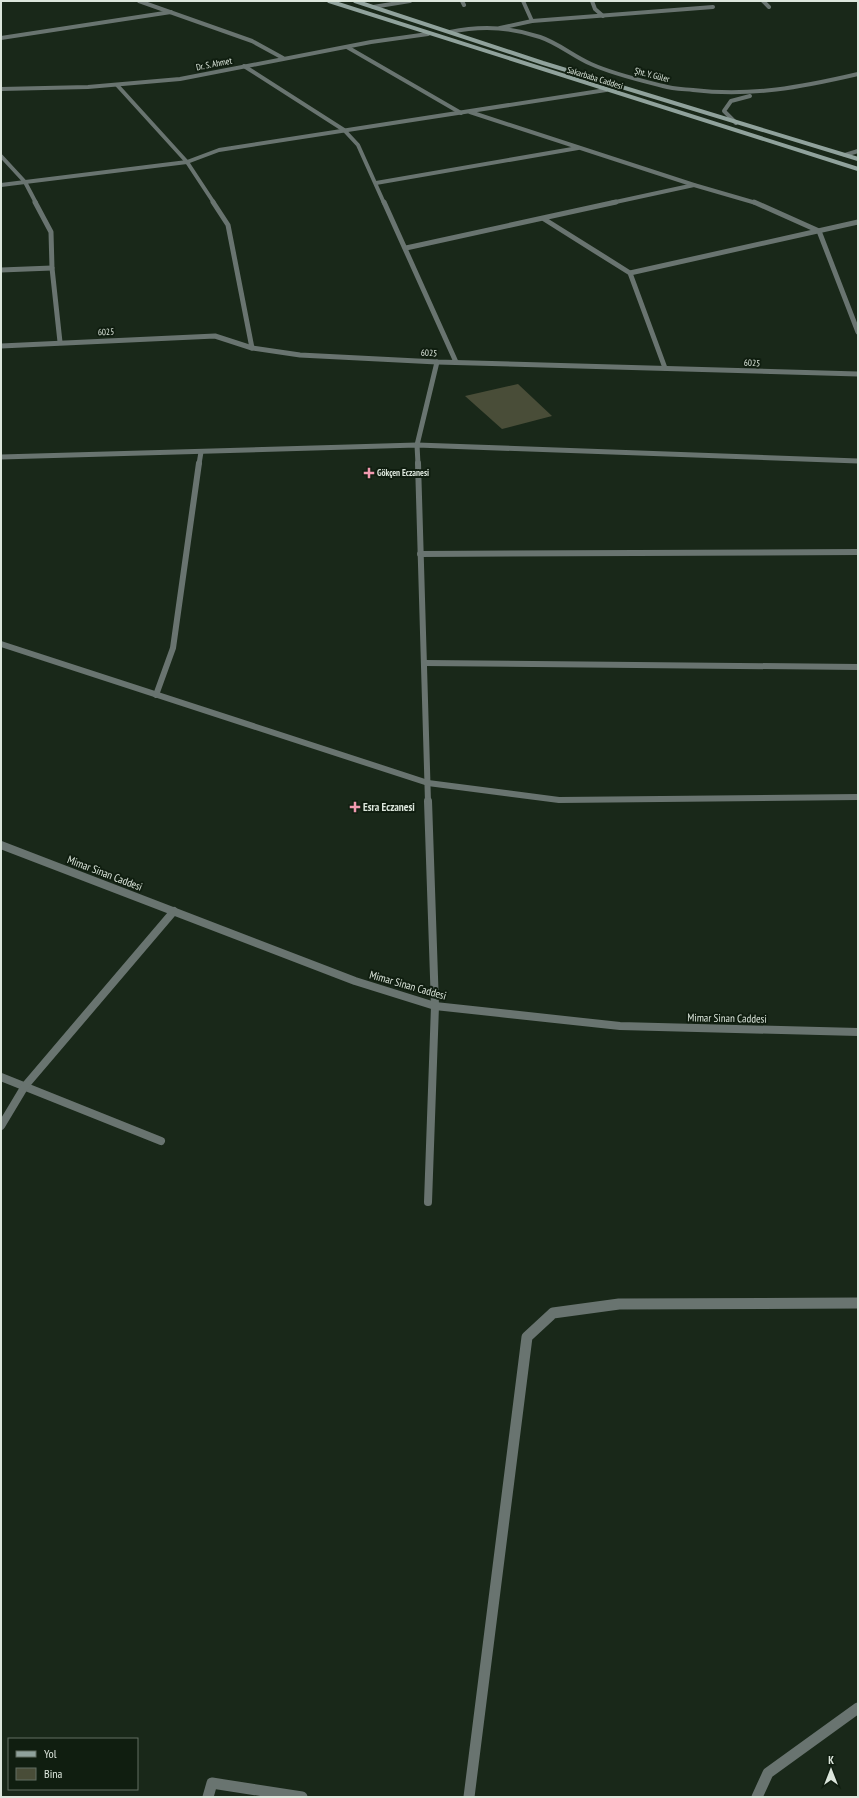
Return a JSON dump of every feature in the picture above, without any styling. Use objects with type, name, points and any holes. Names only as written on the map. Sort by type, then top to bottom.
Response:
[{"type":"main road","name":"Sakarbaba Caddesi","points":[[329,1],[428,34],[858,169]]},
{"type":"main road","name":"Sakarbaba Caddesi","points":[[355,1],[662,101],[858,159]]},
{"type":"street","points":[[139,1],[252,40],[283,58]]},
{"type":"street","points":[[373,7],[410,1]]},
{"type":"street","points":[[462,1],[464,5]]},
{"type":"street","points":[[523,1],[532,21]]},
{"type":"street","points":[[592,1],[595,8],[603,16]]},
{"type":"street","points":[[763,1],[769,7]]},
{"type":"street","points":[[497,28],[532,21],[712,7]]},
{"type":"street","points":[[1,38],[171,12]]},
{"type":"street","name":"Şht. Y. Güler","points":[[450,32],[466,29],[497,28],[540,37],[592,64],[626,76],[664,87],[716,93],[765,92],[814,84],[858,74]]},
{"type":"street","name":"Dr. S. Ahmet","points":[[1,89],[88,87],[180,79],[283,58],[428,34]]},
{"type":"street","points":[[347,47],[461,112]]},
{"type":"street","points":[[244,66],[344,130],[358,145],[406,248],[456,362]]},
{"type":"street","points":[[117,84],[187,162],[228,225],[252,348]]},
{"type":"street","points":[[1,185],[187,162],[219,150],[606,90]]},
{"type":"street","points":[[736,123],[724,111],[731,101],[765,92]]},
{"type":"street","points":[[468,112],[694,185],[754,202],[819,231],[858,332]]},
{"type":"street","points":[[376,183],[579,147]]},
{"type":"street","points":[[845,155],[858,151]]},
{"type":"street","points":[[1,156],[25,182],[51,232],[52,268],[60,342]]},
{"type":"street","points":[[406,248],[694,185]]},
{"type":"street","points":[[544,218],[630,273],[665,368]]},
{"type":"street","points":[[630,273],[858,222]]},
{"type":"street","points":[[1,270],[52,268]]},
{"type":"street","name":"6025","points":[[1,346],[60,342],[215,336],[252,348],[300,355],[437,362],[858,374]]},
{"type":"street","points":[[428,1202],[435,1006],[417,445],[437,362]]},
{"type":"street","points":[[1,457],[417,445],[858,461]]},
{"type":"street","points":[[156,695],[173,648],[201,452]]},
{"type":"street","points":[[420,554],[858,552]]},
{"type":"street","points":[[1,644],[428,783],[559,800],[858,797]]},
{"type":"street","points":[[424,663],[858,667]]},
{"type":"street","name":"Mimar Sinan Caddesi","points":[[1,845],[355,981],[435,1006],[620,1026],[858,1032]]},
{"type":"street","points":[[1,1126],[25,1086],[174,912]]},
{"type":"street","points":[[1,1076],[161,1141]]},
{"type":"street","points":[[469,1797],[527,1337],[553,1313],[619,1304],[858,1302]]},
{"type":"street","points":[[757,1797],[768,1773],[858,1708]]},
{"type":"street","points":[[208,1797],[212,1783],[302,1797]]},
{"type":"building","points":[[518,384],[552,416],[502,429],[465,396]]},
{"type":"place","name":"Gökçen Eczanesi","points":[[369,473]]},
{"type":"place","name":"Esra Eczanesi","points":[[355,807]]}]
